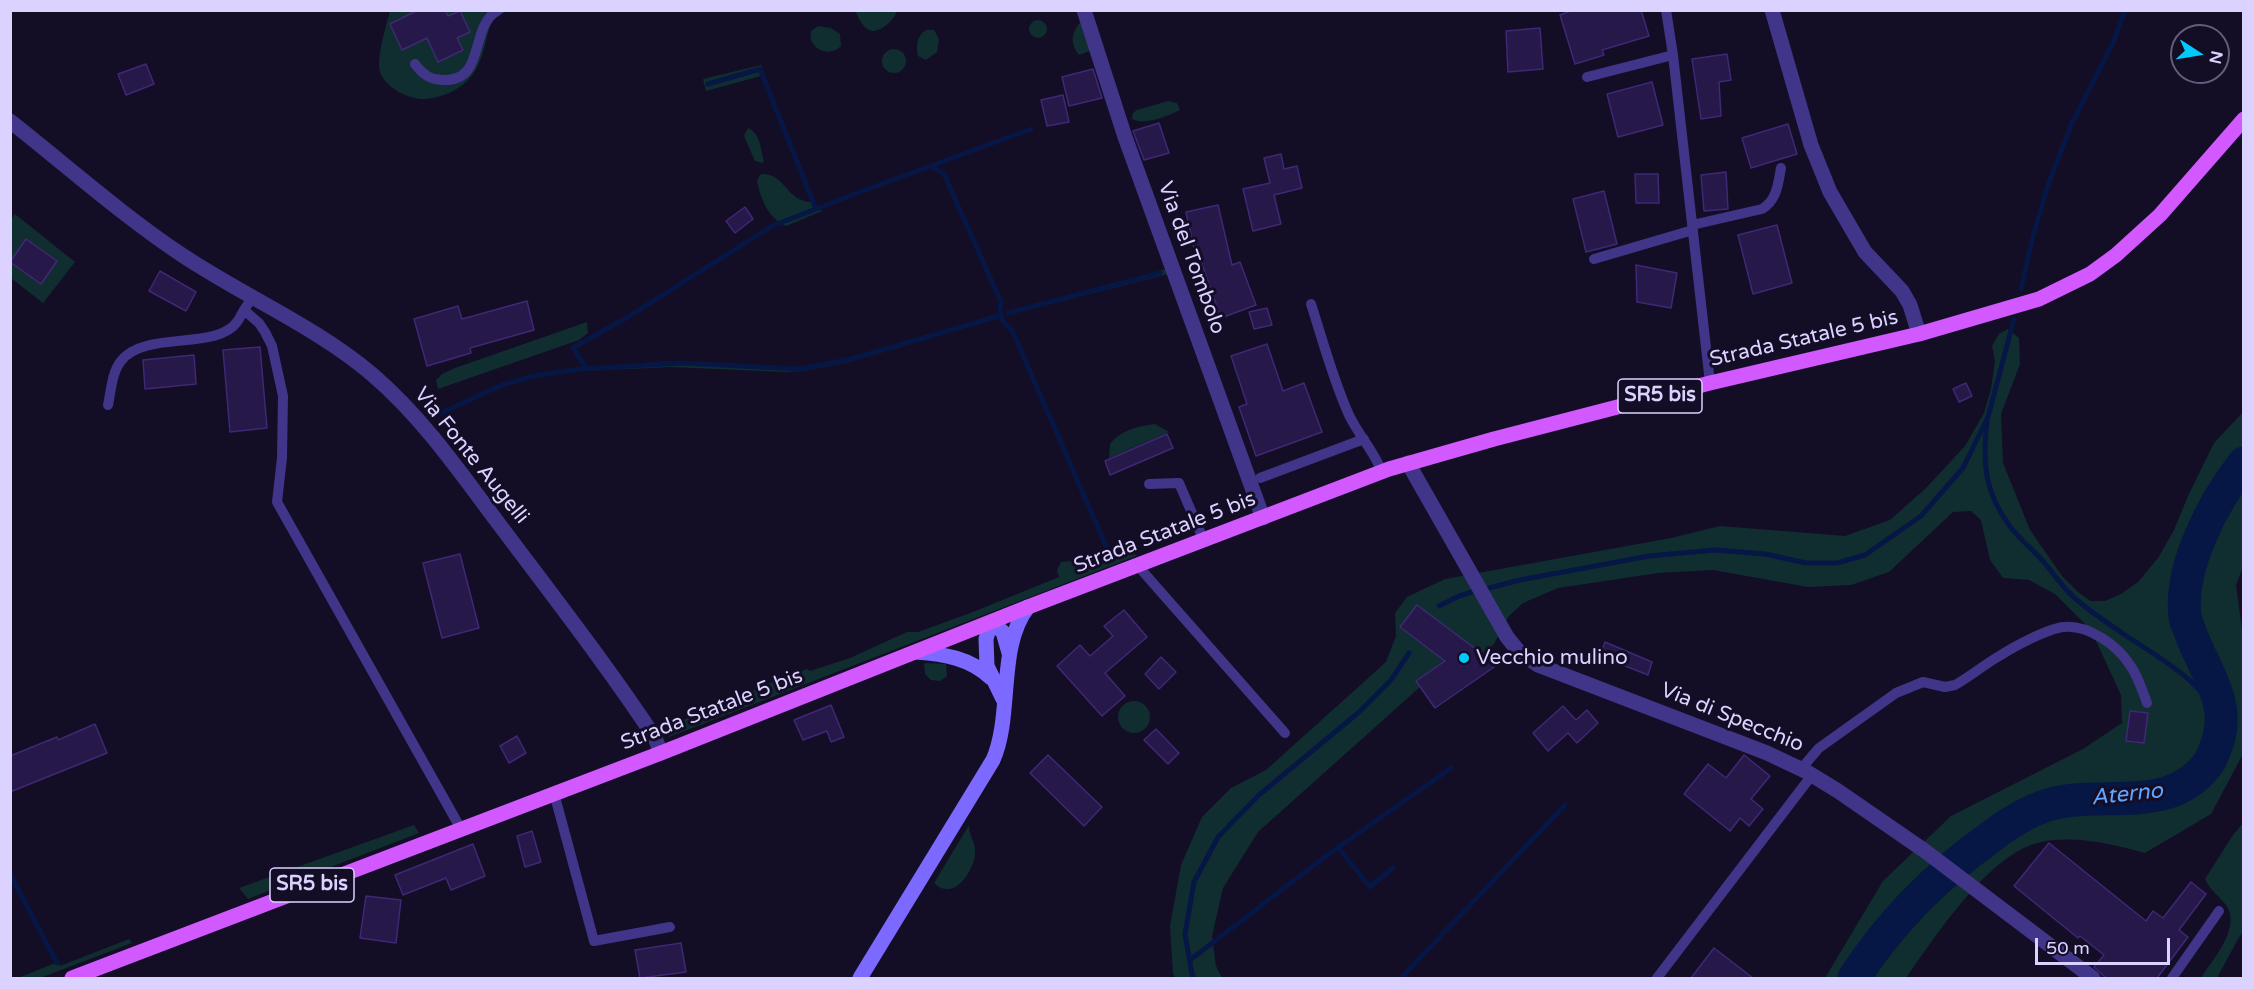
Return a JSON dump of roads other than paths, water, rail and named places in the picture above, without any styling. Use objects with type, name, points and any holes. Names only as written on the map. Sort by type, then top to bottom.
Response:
[{"type":"main road","name":"Strada Statale 5 bis","points":[[72,978],[661,753],[1028,607],[1408,463],[1710,383],[1919,334],[2039,299],[2090,274],[2116,255],[2160,215],[2244,119]]},
{"type":"main road","points":[[860,978],[993,760],[1002,734],[1003,699],[1017,625],[1028,607]]},
{"type":"main road","points":[[1003,699],[987,670],[986,639],[991,622],[1005,635],[1009,648],[1009,665]]},
{"type":"main road","points":[[916,652],[946,655],[964,660],[993,680]]},
{"type":"street","name":"Via del Tombolo","points":[[1084,10],[1125,137],[1263,518]]},
{"type":"street","points":[[1772,10],[1811,145],[1830,192],[1865,252],[1902,291],[1910,305],[1919,334]]},
{"type":"street","name":"Via Fonte Augelli","points":[[10,121],[163,242],[248,304],[346,354],[384,385],[424,425],[574,624],[650,731],[661,753]]},
{"type":"street","name":"Via di Specchio","points":[[1408,463],[1510,641],[1523,656],[1538,665],[1767,753],[1807,772],[1925,851],[2093,978]]},
{"type":"lane","points":[[415,64],[426,76],[434,79],[451,80],[459,77],[472,64],[484,22],[498,10]]},
{"type":"lane","points":[[1666,10],[1710,383]]},
{"type":"lane","points":[[1587,77],[1673,55]]},
{"type":"lane","points":[[1594,259],[1692,227],[1762,209],[1769,205],[1775,196],[1781,168]]},
{"type":"lane","points":[[108,405],[115,373],[120,361],[129,354],[141,348],[224,332],[237,323],[248,304],[268,339],[284,396],[278,502],[461,829]]},
{"type":"lane","points":[[1311,304],[1341,398],[1373,452],[1382,472]]},
{"type":"lane","points":[[1260,478],[1364,440]]},
{"type":"lane","points":[[1149,484],[1179,483],[1204,541]]},
{"type":"lane","points":[[1138,566],[1285,734]]},
{"type":"lane","points":[[1657,978],[1807,772],[1819,748],[1896,693],[1923,682],[1945,687],[1954,685],[2011,649],[2060,628],[2073,627],[2103,638],[2119,651],[2130,664],[2147,703]]},
{"type":"lane","points":[[554,793],[594,941],[670,927]]},
{"type":"lane","points":[[2172,978],[2219,911]]},
{"type":"waterway","points":[[2021,289],[2048,185],[2071,125],[2113,43],[2125,10]]},
{"type":"waterway","points":[[708,84],[760,69],[816,209]]},
{"type":"waterway","points":[[587,369],[573,348],[628,317],[772,226],[1031,129]]},
{"type":"waterway","points":[[933,167],[944,174],[1001,302],[1002,318],[1012,330],[1109,553]]},
{"type":"waterway","points":[[1008,313],[1160,273]]},
{"type":"waterway","points":[[439,414],[502,385],[534,376],[580,369],[681,363],[801,369],[851,359],[1002,315]]},
{"type":"waterway","points":[[1489,588],[1649,556],[1715,550],[1765,554],[1806,563],[1837,563],[1865,555],[1921,516],[1963,468],[1988,417],[2014,319]]},
{"type":"waterway","points":[[1987,422],[1985,452],[1991,491],[1996,504],[2012,529],[2072,596],[2193,683],[2214,708],[2221,723]]},
{"type":"waterway","name":"Aterno","points":[[1854,978],[1882,939],[1914,902],[1950,869],[2002,828],[2034,810],[2051,804],[2071,800],[2155,796],[2174,790],[2192,780],[2207,765],[2220,733],[2221,718],[2215,690],[2185,617],[2187,577],[2210,516],[2244,463]]},
{"type":"waterway","points":[[1439,606],[1472,592]]},
{"type":"waterway","points":[[1194,978],[1185,934],[1194,882],[1218,837],[1259,795],[1358,713],[1391,680],[1409,653]]},
{"type":"waterway","points":[[1190,960],[1326,856],[1451,768]]},
{"type":"waterway","points":[[1401,978],[1565,805]]},
{"type":"waterway","points":[[1338,847],[1370,887],[1393,868]]},
{"type":"waterway","points":[[10,874],[57,963]]},
{"type":"place","name":"Vecchio mulino","points":[[1464,658]]}]
